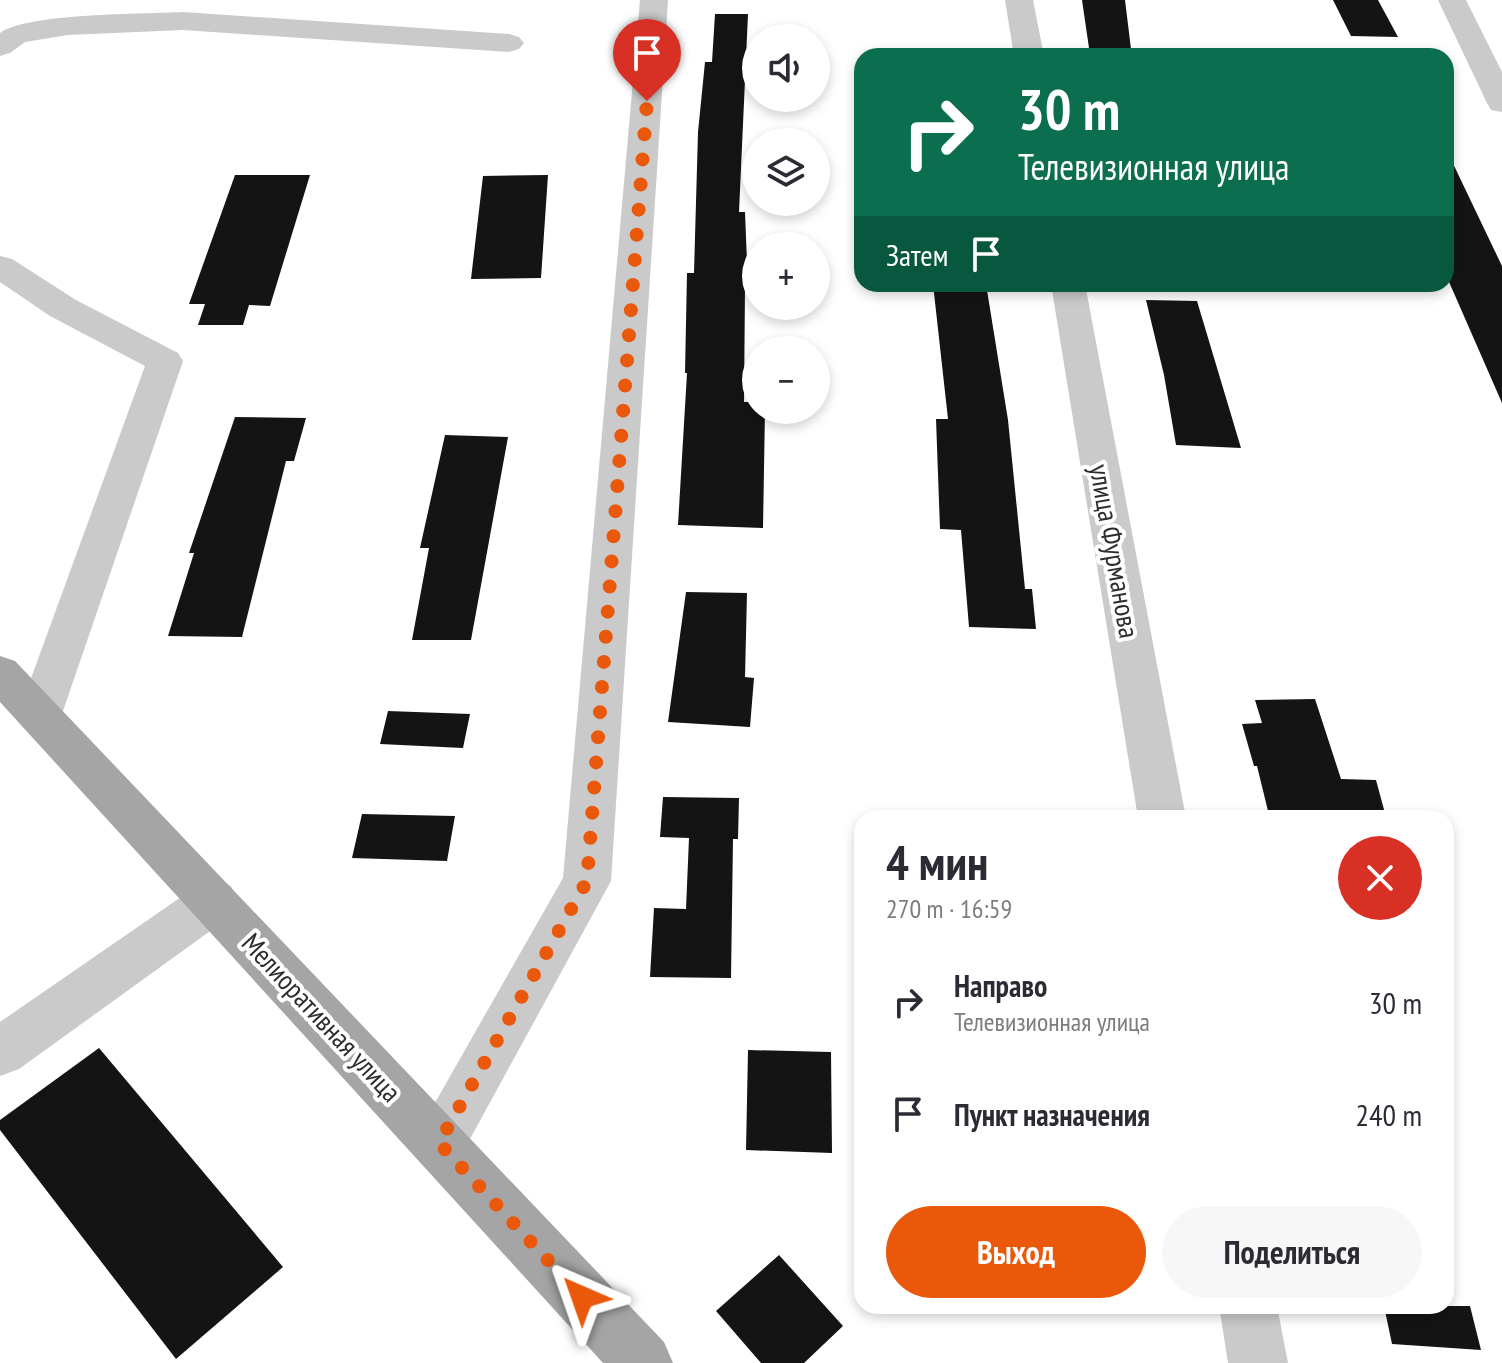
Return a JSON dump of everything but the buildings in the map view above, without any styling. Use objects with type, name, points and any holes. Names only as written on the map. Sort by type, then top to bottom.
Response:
[{"type":"main road","name":"Мелиоративная улица","points":[[0,673],[643,1363]]},
{"type":"street","points":[[439,1143],[587,881],[654,0]]},
{"type":"street","points":[[1019,0],[1028,48]]},
{"type":"street","points":[[1452,0],[1502,103]]},
{"type":"street","points":[[0,47],[16,35],[68,26],[183,21],[509,43]]},
{"type":"street","points":[[0,266],[63,308],[165,361],[40,714]]},
{"type":"street","name":"улица Фурманова","points":[[1069,292],[1161,810]]},
{"type":"street","points":[[0,1052],[214,901]]},
{"type":"street","points":[[1249,1314],[1258,1363]]},
{"type":"route","points":[[582,1297],[439,1143],[587,881],[647,101]]}]
